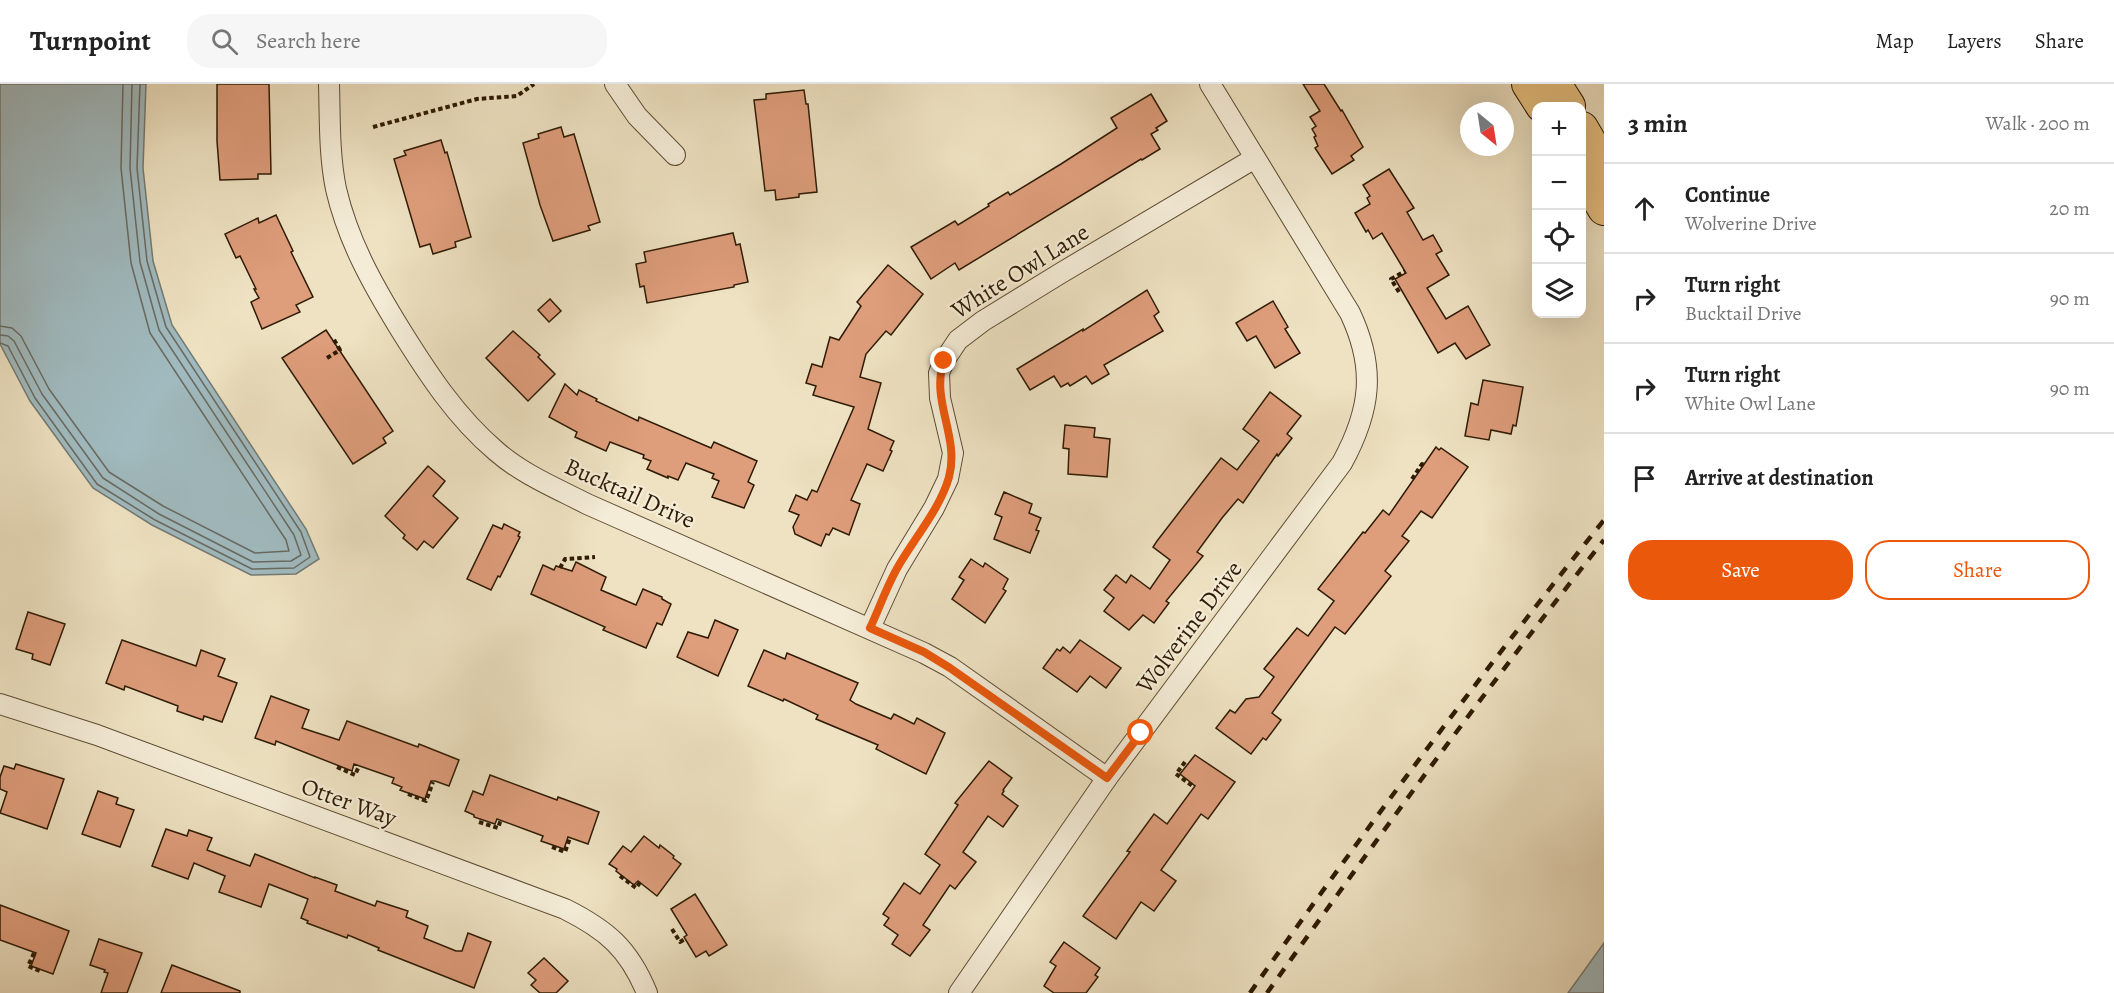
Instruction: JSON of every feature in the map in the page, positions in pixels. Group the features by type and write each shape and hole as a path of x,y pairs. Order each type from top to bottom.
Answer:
{"main road":[{"path":"1528,84 1539,102"},
{"path":"1555,84 1566,102"},
{"path":"1586,136 1604,166"},
{"path":"1586,180 1604,209"}],"street":[{"name":"Bucktail Drive","path":"329,84 332,155 336,187 346,225 362,263 380,297 427,373 459,415 497,452 539,480 587,504 924,652 1107,778"},
{"path":"615,84 637,116 675,155"},
{"name":"Wolverine Drive","path":"958,993 1107,778 1342,463 1374,404 1360,334 1350,312 1210,84"},
{"name":"White Owl Lane","path":"870,628 897,569 934,508 948,479 953,453 940,398 939,379 944,361 958,340 983,321 1060,273 1255,158"},
{"name":"Otter Way","path":"0,704 97,735 565,909 592,922 616,942 637,970 647,993"}],"path":[{"path":"373,127 477,99 517,96 534,84"},
{"path":"1399,292 1391,279 1405,271"},
{"path":"327,358 340,350 333,338"},
{"path":"1412,479 1422,464 1424,465"},
{"path":"560,568 565,559 595,557"},
{"path":"1185,762 1176,774 1194,787"},
{"path":"337,767 355,775 358,766"},
{"path":"408,794 426,801 433,782"},
{"path":"478,822 498,828 501,819"},
{"path":"552,847 565,852 570,838"},
{"path":"620,876 636,888 641,881"},
{"path":"672,929 680,942 685,939"},
{"path":"34,952 28,966 42,972"}],"water":[{"path":"0,84 146,84 143,168 153,261 172,325 306,529 319,559 296,574 251,575 152,525 93,488 30,401 0,344"},
{"path":"1604,943 1604,993 1568,993"}],"building":[{"path":"217,84 269,84 271,174 258,174 258,179 220,180"},
{"path":"1303,84 1324,84 1363,147 1351,156 1354,160 1332,174 1315,148 1318,146 1312,129 1316,126 1310,117 1320,111"},
{"path":"804,90 806,104 808,104 817,192 776,200 775,190 765,191 754,100 766,99 766,94"},
{"path":"1151,94 1167,121 1151,134 1160,149 959,270 955,263 931,279 911,247 955,221 958,225 1008,192 1010,195 1061,164 1117,128 1111,118"},
{"path":"561,127 564,137 574,134 600,222 588,226 590,230 553,241 540,205 523,143 539,138 538,134"},
{"path":"441,140 445,153 447,152 471,237 455,242 456,247 433,254 430,244 420,247 394,159 406,155 404,151"},
{"path":"1389,169 1414,208 1407,212 1423,240 1433,235 1442,251 1436,254 1449,275 1427,288 1446,319 1468,306 1490,345 1466,359 1455,343 1438,353 1395,279 1406,273 1382,233 1373,239 1355,213 1370,204 1367,198 1370,196 1363,185"},
{"path":"276,215 313,297 296,305 300,312 262,329 251,302 259,298 254,289 256,289 240,256 236,258 225,234 258,218 259,223"},
{"path":"733,233 736,245 740,244 748,282 734,285 734,287 647,303 644,286 640,287 636,264 646,262 644,252"},
{"path":"888,265 923,294 891,335 886,331 866,354 860,377 881,383 868,429 894,441 890,450 892,451 883,471 867,464 851,500 860,504 849,535 833,528 829,535 826,534 821,546 795,534 793,527 799,515 789,511 796,495 807,500 812,490 817,492 854,407 813,395 816,386 806,383 812,364 822,367 830,337 839,340 861,306 857,302"},
{"path":"1147,290 1159,312 1154,316 1163,331 1104,365 1109,374 1092,384 1086,376 1070,386 1068,383 1061,387 1054,376 1030,390 1017,369 1083,329 1083,331"},
{"path":"550,299 561,311 549,322 538,310"},
{"path":"1273,301 1288,327 1285,329 1300,353 1275,368 1256,336 1247,341 1236,323"},
{"path":"326,330 393,431 383,438 386,443 353,464 282,358"},
{"path":"513,331 540,355 538,357 555,374 528,401 486,358"},
{"path":"1483,380 1523,387 1516,426 1513,425 1511,434 1491,430 1489,440 1465,436 1471,403 1478,405"},
{"path":"565,384 577,395 579,390 597,399 596,401 638,421 639,417 711,448 714,442 757,461 748,482 754,485 744,508 712,497 719,481 712,478 714,474 686,463 678,480 668,476 668,478 647,469 651,461 643,458 644,455 610,442 606,451 575,437 577,432 549,417"},
{"path":"1270,392 1301,416 1287,434 1292,438 1278,456 1277,454 1243,503 1238,499 1222,518 1197,552 1203,556 1166,601 1169,603 1154,623 1143,615 1129,630 1104,611 1114,598 1104,590 1116,575 1126,583 1131,575 1150,589 1170,560 1153,547 1221,458 1237,470 1259,441 1243,429"},
{"path":"1065,425 1095,428 1094,437 1110,439 1107,477 1068,474 1069,449 1063,448"},
{"path":"1436,447 1439,450 1441,448 1468,467 1432,518 1421,511 1402,536 1409,541 1385,571 1391,576 1345,634 1335,627 1272,713 1281,720 1266,740 1263,738 1251,754 1216,728 1230,710 1235,713 1246,699 1259,697 1274,677 1264,669 1297,628 1308,636 1334,601 1318,589 1383,510 1389,515"},
{"path":"428,466 445,481 433,496 458,518 433,548 424,541 417,550 403,538 405,535 385,516"},
{"path":"1004,492 1032,504 1029,513 1041,518 1036,530 1039,531 1030,553 994,539 1002,517 995,514"},
{"path":"504,524 520,532 518,536 520,537 491,590 467,579 493,525 502,529"},
{"path":"971,559 983,567 985,563 1008,579 1003,589 1006,591 985,623 952,599 964,580 959,577"},
{"path":"576,562 606,577 601,590 636,605 643,589 662,597 671,604 662,625 657,623 646,648 603,630 605,627 531,594 543,565 554,570 556,566 572,571"},
{"path":"28,612 65,624 50,665 32,659 33,654 16,649"},
{"path":"715,620 738,630 718,676 677,657 688,632 708,638"},
{"path":"122,640 196,666 201,650 225,659 218,676 237,683 222,722 204,716 203,720 177,711 178,706 125,686 124,690 106,683"},
{"path":"1080,640 1121,668 1106,688 1090,676 1077,692 1043,668 1057,649 1060,651 1063,647 1070,653"},
{"path":"764,650 785,659 787,653 858,683 850,700 856,704 891,719 894,714 914,724 917,718 945,733 926,774 876,749 878,745 816,719 818,715 748,686"},
{"path":"271,696 309,710 302,728 339,740 347,721 418,747 419,744 459,760 449,786 431,781 425,799 400,790 402,787 392,783 394,778 354,764 352,771 276,741 275,745 255,738"},
{"path":"1195,755 1235,782 1208,819 1201,814 1161,870 1176,881 1154,911 1141,902 1116,939 1083,916 1130,852 1127,851 1154,814 1167,824 1195,786 1180,774"},
{"path":"989,761 1012,778 1002,794 1018,806 1003,827 988,816 963,852 976,862 955,889 950,885 923,925 930,930 910,956 892,944 898,935 884,925 889,918 883,914 904,883 920,894 940,865 925,854 958,805 955,803"},
{"path":"16,764 64,779 47,829 0,813 7,792 0,789 0,777 4,766 14,769"},
{"path":"490,775 557,800 558,797 599,812 588,844 568,837 564,849 541,841 543,836 497,819 495,824 474,817 465,811 473,791 483,795"},
{"path":"98,791 118,798 116,804 134,810 120,847 82,834"},
{"path":"166,829 187,836 189,830 212,838 207,850 250,866 255,854 337,885 335,891 375,906 377,901 408,911 406,917 428,926 424,938 456,951 462,951 468,933 491,942 474,988 378,950 379,948 348,935 347,938 307,923 308,921 301,918 308,899 269,884 261,907 219,892 225,876 194,863 188,879 152,866"},
{"path":"644,836 659,848 660,845 681,864 657,896 638,881 634,885 609,864 623,846 631,852"},
{"path":"695,894 727,945 709,956 706,951 696,957 684,937 687,935 671,909"},
{"path":"0,905 69,931 53,974 31,966 36,953 0,940"},
{"path":"99,939 142,953 127,993 101,993 108,973 90,965"},
{"path":"1064,942 1100,968 1095,975 1098,977 1086,993 1054,993 1044,986 1056,966 1050,962"},
{"path":"544,958 568,981 556,993 540,993 531,985 536,980 528,973"},
{"path":"172,965 240,991 240,993 161,993"}],"railway":[{"path":"1250,993 1423,754 1604,520"},
{"path":"1267,993 1432,764 1604,540"}],"route":[{"path":"944,361 939,373 940,398 953,453 948,479 934,508 897,569 870,628 924,652 950,668 1107,778 1141,733"}]}
